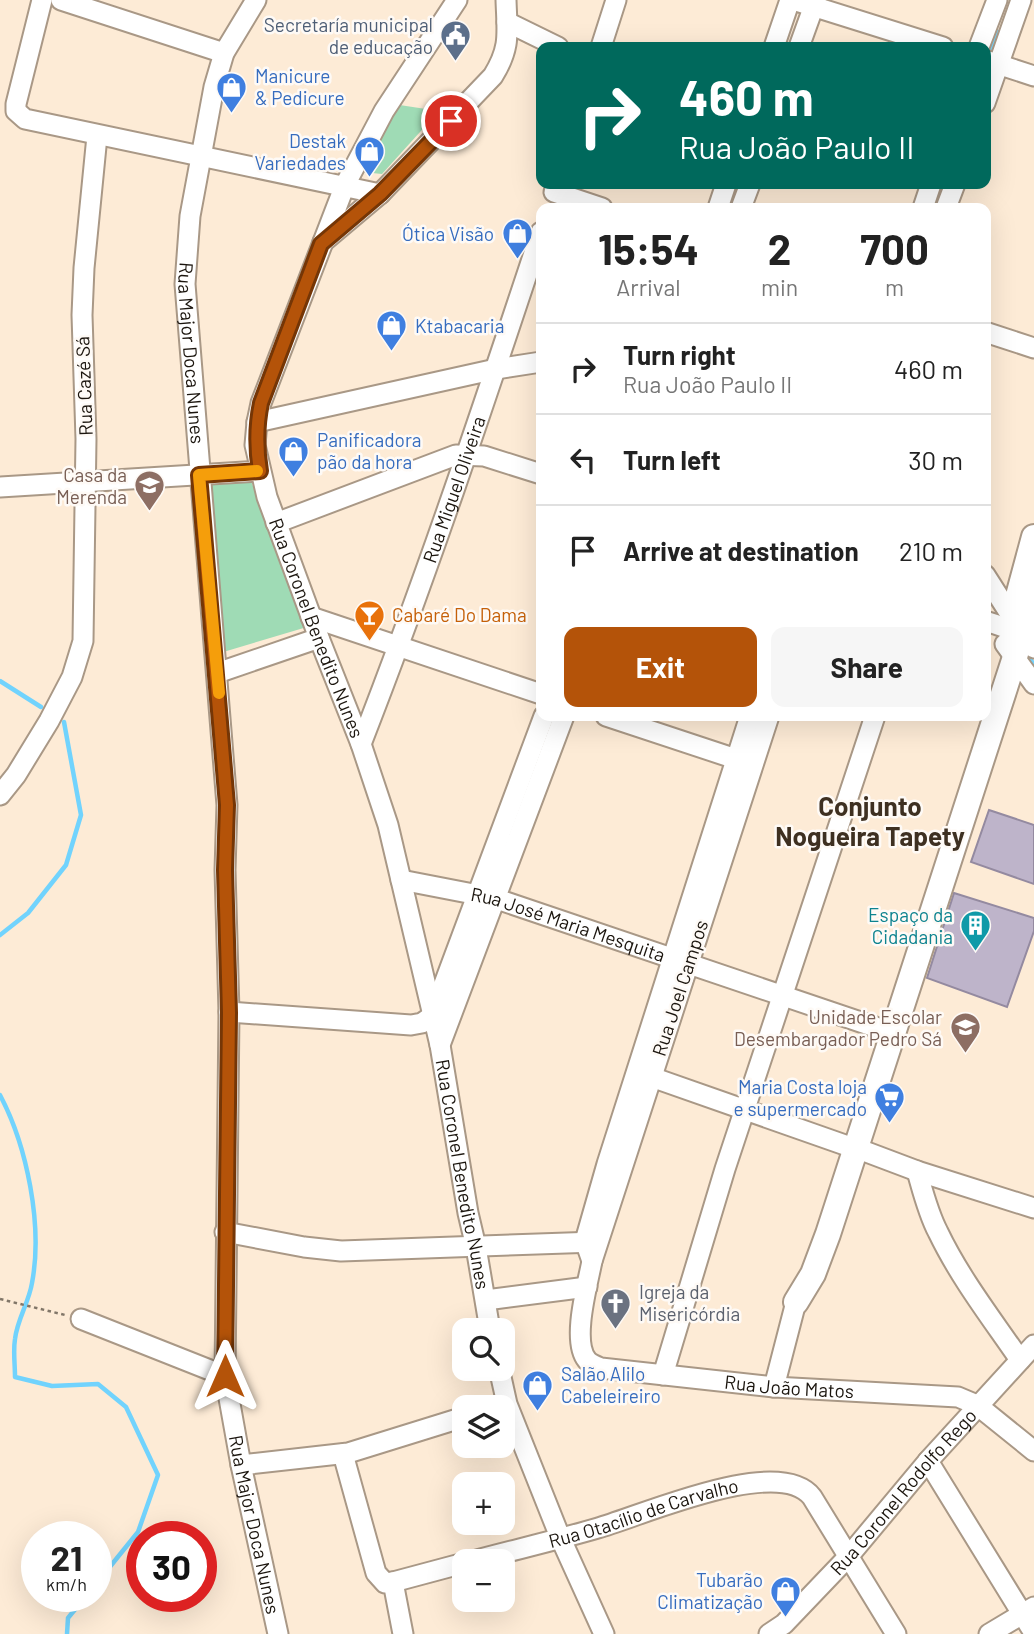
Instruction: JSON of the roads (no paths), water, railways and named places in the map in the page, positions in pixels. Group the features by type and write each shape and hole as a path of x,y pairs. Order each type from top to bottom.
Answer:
{"main road":[{"path":"991,695 1020,635 1034,537"},
{"path":"796,1302 803,1268 851,1147 1034,592"},
{"path":"888,1032 981,721"}],"street":[{"path":"42,0 18,94 16,111 20,116 33,122 97,136 201,154 380,194"},
{"path":"61,0 225,53"},
{"name":"Rua Major Doca Nunes","path":"256,0 225,53 212,95 187,243 186,284 227,805 225,870 229,1013 225,1376 278,1634"},
{"path":"321,244 345,185 384,110 457,0"},
{"name":"Rua Coronel Benedito Nunes","path":"488,1318 440,1045 388,825 361,744 276,523 255,445 261,403 321,244 380,194 493,76 503,60 508,44 506,0"},
{"path":"603,42 616,0"},
{"path":"776,42 792,0 815,4 928,42"},
{"path":"981,42 997,0"},
{"path":"1021,0 992,62 1034,76"},
{"path":"801,42 815,4"},
{"path":"507,22 548,42"},
{"name":"Rua Cazé Sá","path":"0,795 32,751 72,677 81,650 85,617 84,268 97,136"},
{"path":"553,195 583,203"},
{"name":"Rua Miguel Oliveira","path":"361,744 399,647 536,247"},
{"path":"991,334 1034,348"},
{"path":"257,422 496,369 536,363"},
{"path":"276,523 446,458 466,455 501,461 536,472"},
{"path":"0,488 260,471"},
{"path":"991,585 1020,635 1034,684"},
{"path":"311,617 536,692"},
{"path":"991,623 1020,635"},
{"path":"217,673 318,638"},
{"path":"440,1045 542,721"},
{"path":"229,1013 411,1025 422,1023 432,1016 562,721"},
{"path":"621,721 736,759"},
{"name":"Rua Joel Campos","path":"680,961 748,721"},
{"name":"Rua Joel Campos","path":"601,1368 587,1361 581,1348 581,1325 592,1248 643,1074 680,961 767,721"},
{"path":"663,1375 725,1169 873,721"},
{"name":"Rua José Maria Mesquita","path":"401,880 486,896 888,1032"},
{"path":"643,1074 917,1171 1034,1208"},
{"path":"917,1171 937,1232 1020,1360"},
{"path":"225,1232 341,1251 476,1247 592,1248"},
{"path":"486,1300 587,1287"},
{"path":"774,1387 796,1302"},
{"path":"81,1319 225,1376"},
{"name":"Rua Coronel Rodolfo Rego","path":"769,1634 784,1624 848,1557 977,1405 1034,1345"},
{"name":"Rua João Matos","path":"601,1368 774,1387 958,1397 977,1405"},
{"path":"977,1405 1034,1451"},
{"path":"242,1465 343,1454 452,1422"},
{"path":"515,1436 604,1634"},
{"path":"343,1454 376,1573 385,1583 452,1566"},
{"path":"928,1461 1028,1610 1034,1633"},
{"name":"Rua Otacílio de Carvalho","path":"515,1549 632,1518 693,1495 723,1487 791,1483 807,1491 812,1497 848,1557"},
{"path":"848,1557 896,1634"},
{"path":"393,1582 403,1634"},
{"path":"989,1634 1028,1610"}],"waterway":[{"path":"991,53 998,32"},
{"path":"1027,654 1034,665"},
{"path":"0,681 41,707"},
{"path":"0,935 28,913 66,865 81,815 64,722"},
{"path":"0,1095 18,1138 34,1211 35,1260 32,1283 15,1339 15,1377 52,1386 98,1384 126,1407 158,1475 138,1532 112,1564"},
{"path":"67,1634 68,1618 73,1612"}],"place":[{"name":"Secretaría municipal de educação","path":"456,63"},
{"name":"Manicure & Pedicure","path":"232,114"},
{"name":"Destak Variedades","path":"369,179"},
{"name":"Ótica Visão","path":"517,261"},
{"name":"Ktabacaria","path":"392,353"},
{"name":"Panificadora pão da hora","path":"294,478"},
{"name":"Casa da Merenda","path":"150,513"},
{"name":"Cabaré Do Dama","path":"369,642"},
{"name":"Espaço da Cidadania","path":"976,953"},
{"name":"Unidade Escolar Desembargador Pedro Sá","path":"965,1055"},
{"name":"Maria Costa loja e supermercado","path":"890,1125"},
{"name":"Igreja da Misericórdia","path":"616,1330"},
{"name":"Salão Alilo Cabeleireiro","path":"538,1412"},
{"name":"Tubarão Climatização","path":"786,1618"}],"district":[{"name":"Conjunto Nogueira Tapety","path":"870,822"}]}
